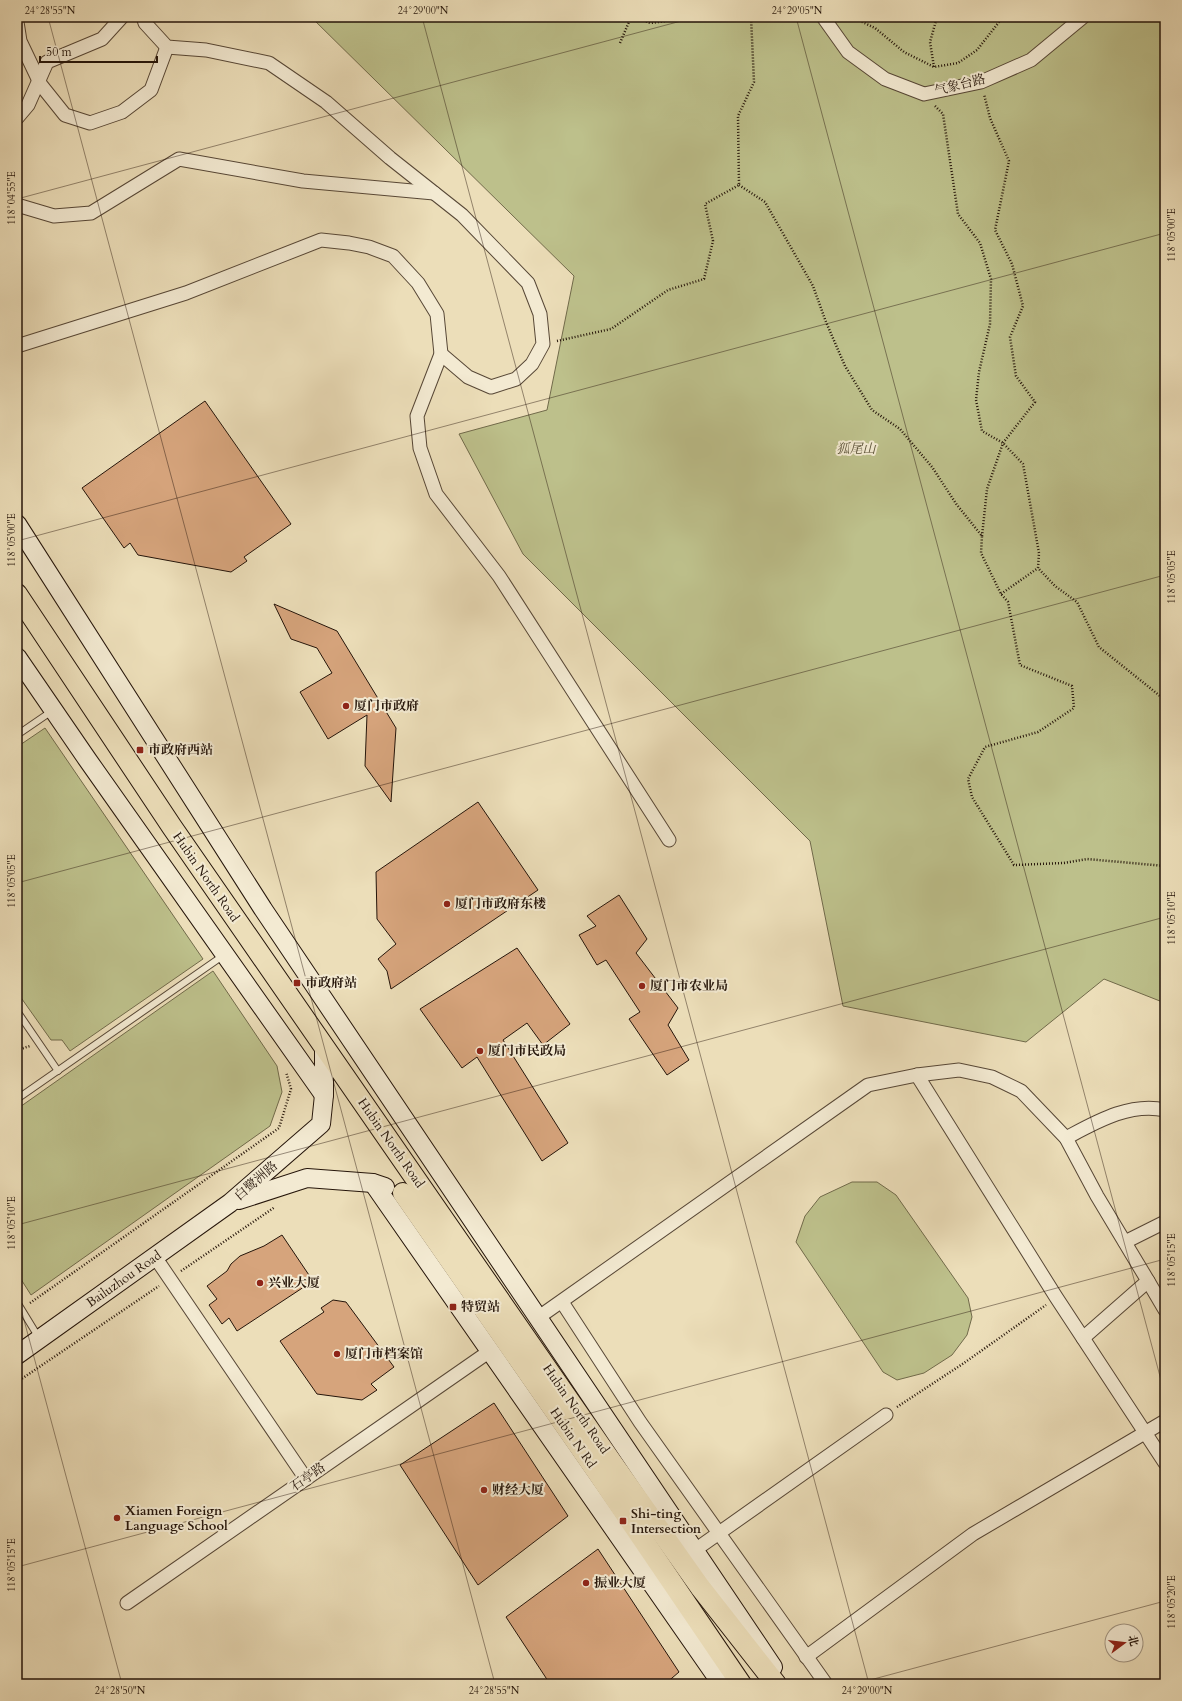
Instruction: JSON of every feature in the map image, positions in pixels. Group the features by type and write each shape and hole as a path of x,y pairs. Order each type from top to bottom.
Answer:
{"main road":[{"name":"Hubin North Road","path":"17,594 176,834 700,1587 776,1684"},
{"name":"Hubin N Rd","path":"403,1193 598,1472 740,1684"}],"street":[{"path":"17,118 28,105 47,62 102,39 122,17"},
{"path":"143,17 145,23 167,47 206,50 269,63 326,102 390,158 462,215 528,283 540,314 543,344 532,364 516,379 491,387 468,377 441,354"},
{"name":"气象台路","path":"823,17 848,52 885,79 924,94 981,82 1031,60 1083,17"},
{"path":"17,22 20,41 41,85 65,115 90,123 122,112 151,90 167,47"},
{"path":"17,206 54,216 91,213 179,159 303,181 434,193"},
{"path":"17,346 186,293 321,240 369,247 393,256 418,283 437,314 441,354 417,416 420,448 436,494 499,576 669,840"},
{"path":"17,524 263,909 539,1317 784,1684"},
{"path":"17,657 324,1094"},
{"name":"白鹭洲路","path":"230,1203 321,1124 324,1094 324,1046"},
{"path":"539,1317 868,1085 917,1075 959,1070 992,1077 1021,1091 1066,1138 1097,1196 1165,1310"},
{"path":"917,1075 1056,1297 1147,1433 1165,1463"},
{"path":"1066,1138 1100,1120 1125,1111 1153,1107 1165,1110"},
{"name":"白鹭洲路","path":"230,1203 307,1178 373,1183 403,1193"},
{"path":"373,1183 714,1673 740,1684"},
{"name":"Bailuzhou Road","path":"17,1355 230,1203"},
{"path":"1125,1242 1165,1222"},
{"path":"155,1257 306,1479"},
{"path":"1083,1338 1148,1281"},
{"path":"562,1302 640,1422 826,1684"},
{"name":"石亭路","path":"126,1603 490,1351"},
{"path":"695,1550 886,1415"},
{"path":"806,1657 973,1534 1147,1433 1165,1421"}],"lane":[{"path":"17,735 53,710"},
{"path":"17,1099 225,954"},
{"path":"17,1011 58,1071"},
{"path":"17,1302 40,1338"}],"path":[{"path":"620,43 631,17"},
{"path":"635,17 650,23 666,21 669,17"},
{"path":"739,185 738,116 754,82 751,17"},
{"path":"818,17 826,19 854,18 875,28 904,52 934,67 958,63 977,50 1003,17"},
{"path":"934,67 930,42 937,17"},
{"path":"981,82 990,118 1009,162 995,230 1012,264 1023,306 1010,337 1016,376 1035,402 1004,443 987,489 981,553 1001,594 1008,602 1020,665 1072,686 1074,708 1038,732 985,748 968,779 972,797 1014,865 1064,863 1087,859 1165,866"},
{"path":"924,94 943,114 958,214 980,243 991,279 990,324 979,372 976,400 982,431 1004,443 1024,464 1039,553 1038,568 1055,586 1077,602 1099,648 1162,700 1165,700"},
{"path":"543,344 611,329 668,290 704,278 713,241 705,204 739,185"},
{"path":"739,185 764,202 813,286 826,322 845,366 872,410 900,430 932,467 957,504 982,536"},
{"path":"1001,594 1038,568"},
{"path":"22,1310 279,1128"},
{"path":"17,1382 278,1205"},
{"path":"886,1415 964,1363 1056,1297"}],"green space":[{"name":"狐尾山","path":"311,17 1165,17 1165,1003 1104,979 1026,1042 843,1006 810,841 523,554 459,434 547,410 574,276"},
{"path":"45,728 203,959 70,1051 62,1040 51,1040 17,992 17,747"},
{"path":"213,971 277,1066 282,1092 270,1126 31,1295 17,1273 17,1109"},
{"path":"852,1182 877,1182 896,1195 968,1298 972,1317 967,1335 952,1355 924,1373 897,1380 883,1372 796,1242 805,1216 820,1197"}],"building":[{"path":"205,401 291,524 244,557 247,561 231,572 138,555 130,543 124,548 82,488"},
{"name":"厦门市政府","path":"274,604 337,631 396,728 391,802 365,766 367,715 328,739 300,692 332,673 317,648 291,639"},
{"name":"厦门市政府东楼","path":"478,802 538,890 391,989 387,971 378,959 396,944 377,919 376,872"},
{"name":"厦门市农业局","path":"619,895 647,939 636,953 678,1008 668,1025 689,1060 667,1075 629,1019 640,1012 606,960 597,965 579,935 596,926 587,916"},
{"name":"厦门市民政局","path":"517,948 570,1024 543,1045 527,1023 503,1040 568,1143 542,1161 477,1057 462,1068 420,1009"},
{"name":"兴业大厦","path":"282,1235 313,1281 237,1331 229,1318 222,1324 209,1305 217,1299 207,1286 227,1271 231,1264 240,1256 264,1246"},
{"name":"厦门市档案馆","path":"333,1300 346,1302 394,1367 371,1384 377,1390 362,1400 317,1394 280,1341 324,1312 321,1308"},
{"name":"财经大厦","path":"494,1403 568,1516 478,1585 400,1465"},
{"name":"振业大厦","path":"598,1549 679,1672 665,1684 550,1684 506,1617"}],"place":[{"name":"厦门市政府","path":"346,706"},
{"name":"市政府西站","path":"140,750"},
{"name":"厦门市政府东楼","path":"447,904"},
{"name":"市政府站","path":"297,983"},
{"name":"厦门市农业局","path":"642,986"},
{"name":"厦门市民政局","path":"480,1051"},
{"name":"兴业大厦","path":"260,1283"},
{"name":"特贸站","path":"453,1307"},
{"name":"厦门市档案馆","path":"337,1354"},
{"name":"财经大厦","path":"484,1490"},
{"name":"Xiamen Foreign Language School","path":"117,1518"},
{"name":"Shi-ting Intersection","path":"623,1521"},
{"name":"振业大厦","path":"586,1583"}]}
